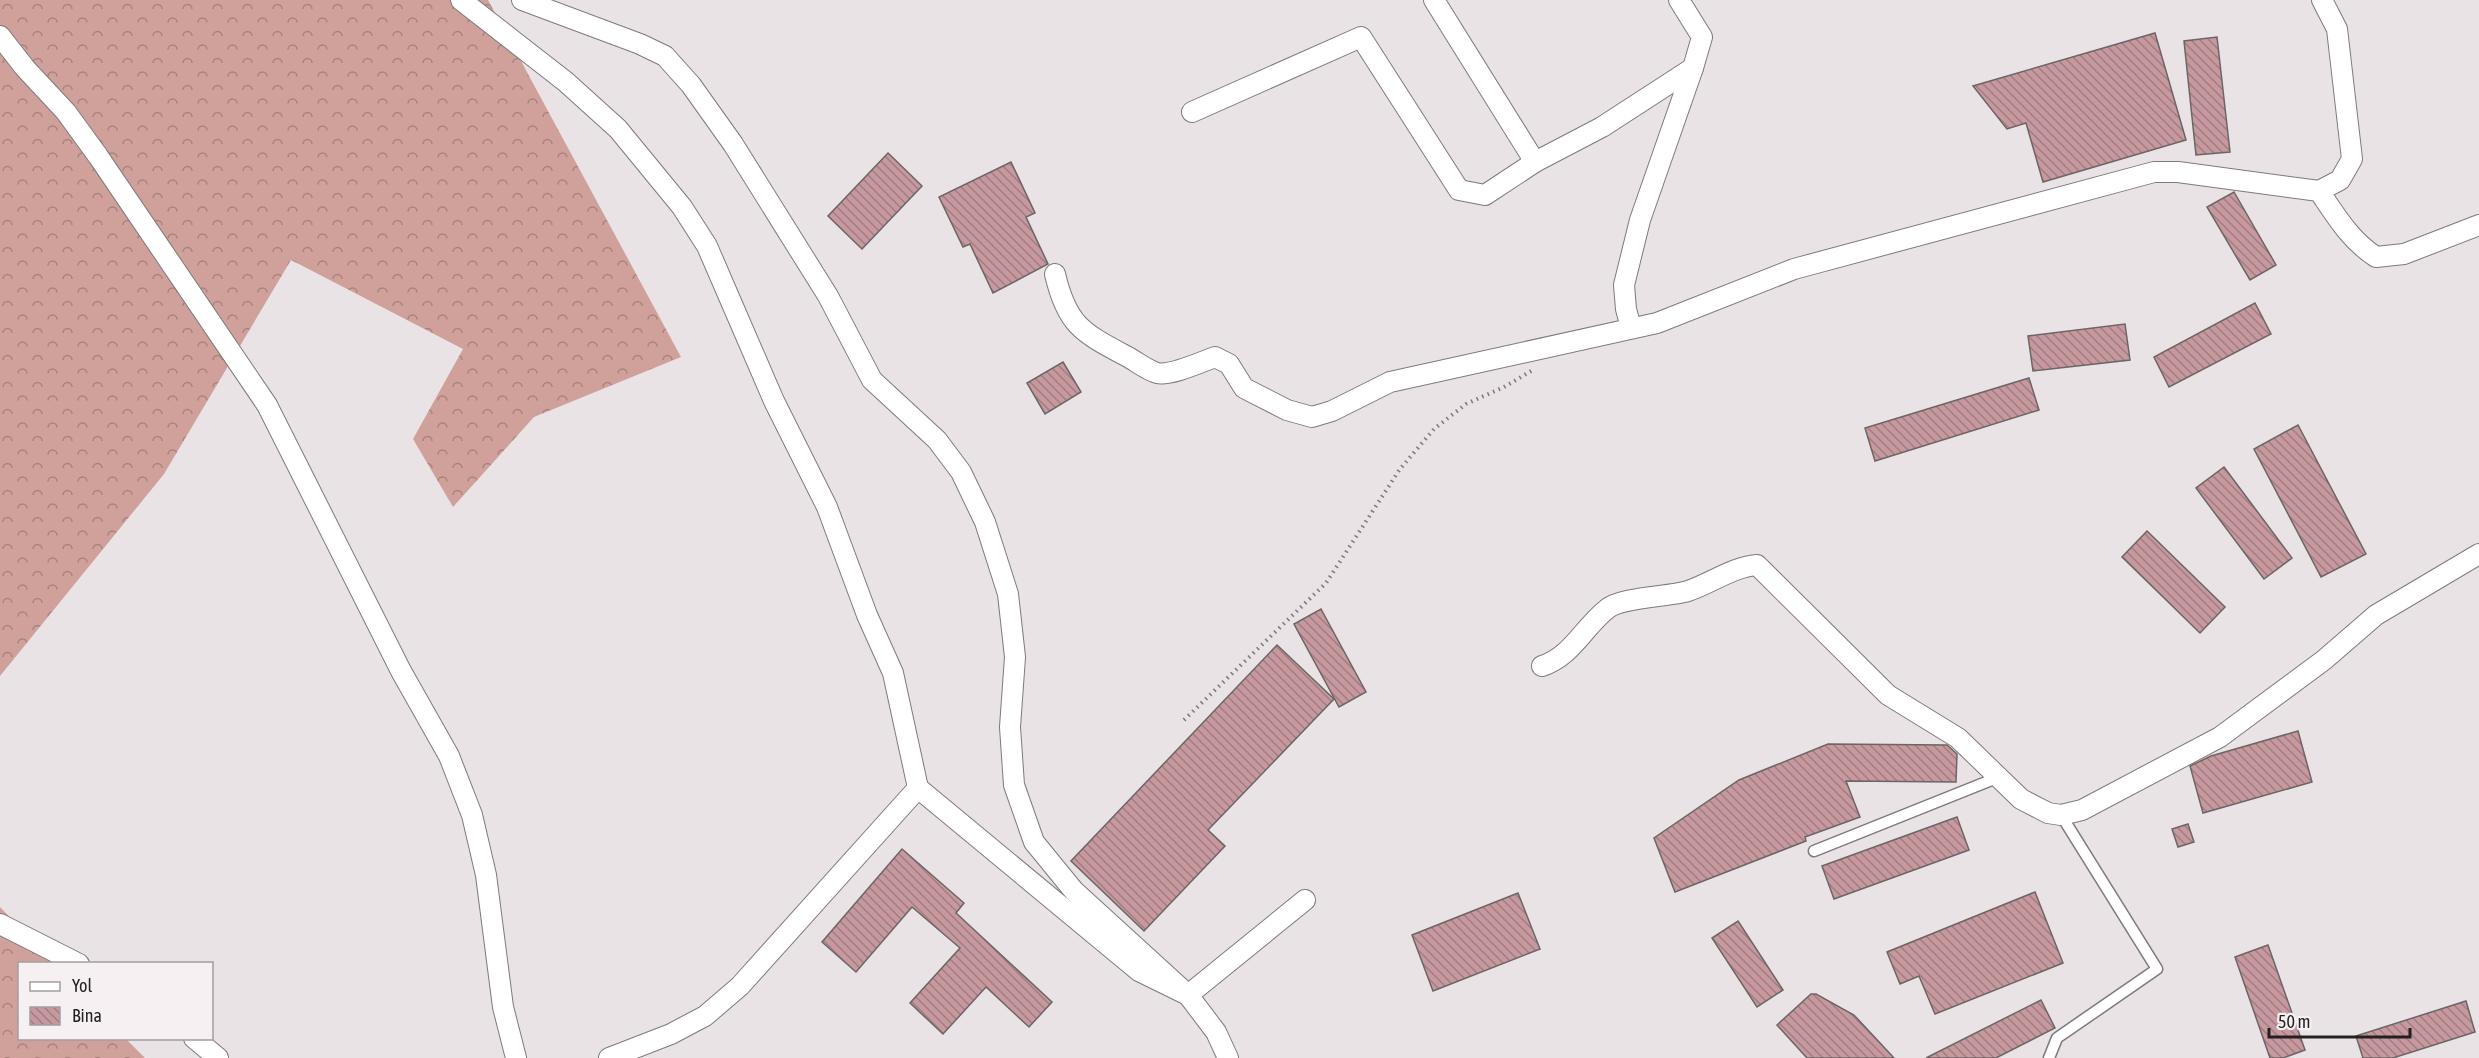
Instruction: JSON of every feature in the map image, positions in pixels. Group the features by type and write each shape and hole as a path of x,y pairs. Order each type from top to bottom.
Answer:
{"street":[{"path":"461,0 566,82 618,129 682,207 707,246 770,391 827,507 867,615 893,673 918,788 1139,971 1188,995"},
{"path":"522,0 640,44 665,56 692,85 733,144 828,296 872,380 937,441 962,472 985,522 1008,594 1016,657 1010,727 1014,785 1034,842 1074,891 1188,995 1216,1032 1228,1058"},
{"path":"1434,0 1535,162"},
{"path":"1631,328 1626,309 1624,285 1637,231 1702,37 1679,0"},
{"path":"1055,274 1071,320 1095,340 1158,373 1187,368 1215,357 1229,364 1244,388 1287,410 1312,417 1332,411 1390,382 1657,323 1794,269 2154,172 2178,172 2319,191 2340,180 2352,159 2337,29 2322,0"},
{"path":"0,36 25,68 66,112 98,156 267,405 401,670 449,756 472,815 486,875 502,1007 516,1058"},
{"path":"1192,112 1361,37 1459,190 1485,195 1535,162 1602,127 1693,68"},
{"path":"2319,191 2358,245 2376,257 2404,254 2479,225"},
{"path":"1542,666 1557,661 1608,607 1687,591 1724,574 1757,565 1888,695 1958,738 2021,799 2048,813 2061,815 2082,810 2220,737 2324,660 2376,615 2479,554"},
{"path":"609,1058 671,1034 705,1016 731,993 918,788"},
{"path":"1188,995 1305,900"},
{"path":"0,924 77,962"},
{"path":"197,1040 218,1058"}],"lane":[{"path":"1814,851 1999,777"},
{"path":"2049,1058 2057,1038 2157,969 2061,815"}],"path":[{"path":"1184,720 1326,583 1400,469 1434,429 1466,404 1504,387 1541,365"}],"green space":[{"path":"0,0 488,0 681,357 534,417 453,507 413,439 463,349 291,260 164,474 0,676"},
{"path":"0,907 53,962 18,962 18,1040 127,1040 145,1058 0,1058"}],"building":[{"path":"2155,33 2186,140 2043,182 2026,123 2007,129 1973,86"},
{"path":"2217,37 2230,152 2196,155 2184,41"},
{"path":"888,153 922,186 862,249 828,216"},
{"path":"1011,162 1035,213 1026,217 1048,264 993,293 970,244 963,247 939,197"},
{"path":"2234,192 2276,265 2250,280 2207,207"},
{"path":"2255,303 2271,334 2169,387 2154,357"},
{"path":"2125,324 2130,360 2033,371 2028,336"},
{"path":"1063,362 1081,392 1045,414 1027,383"},
{"path":"2029,378 2039,410 1875,461 1865,428"},
{"path":"2298,425 2366,554 2321,577 2254,449"},
{"path":"2224,467 2292,558 2264,579 2196,488"},
{"path":"2147,531 2225,607 2200,633 2122,557"},
{"path":"1321,609 1366,692 1339,707 1294,624"},
{"path":"1277,645 1334,699 1208,830 1225,846 1144,931 1071,861"},
{"path":"2298,731 2312,782 2203,813 2190,766 2211,756"},
{"path":"1828,744 1947,745 1957,754 1956,782 1846,781 1860,817 1805,837 1806,841 1675,892 1654,838 1739,780"},
{"path":"1957,817 1969,850 1834,899 1822,866"},
{"path":"2188,824 2194,842 2178,847 2172,829"},
{"path":"902,849 964,903 956,913 1052,1002 1029,1027 986,987 943,1034 910,1003 960,948 912,907 856,972 822,942"},
{"path":"2035,892 2063,963 1935,1014 1919,976 1900,984 1887,952"},
{"path":"1518,893 1540,949 1433,991 1412,935"},
{"path":"1738,921 1783,990 1757,1007 1712,938"},
{"path":"2268,945 2305,1050 2283,1058 2270,1058 2235,957"},
{"path":"1811,994 1816,994 1854,1015 1894,1058 1807,1058 1777,1025"},
{"path":"2041,1000 2055,1028 1996,1058 1926,1058"},
{"path":"2466,1001 2475,1032 2393,1058 2363,1058 2356,1036"}]}
